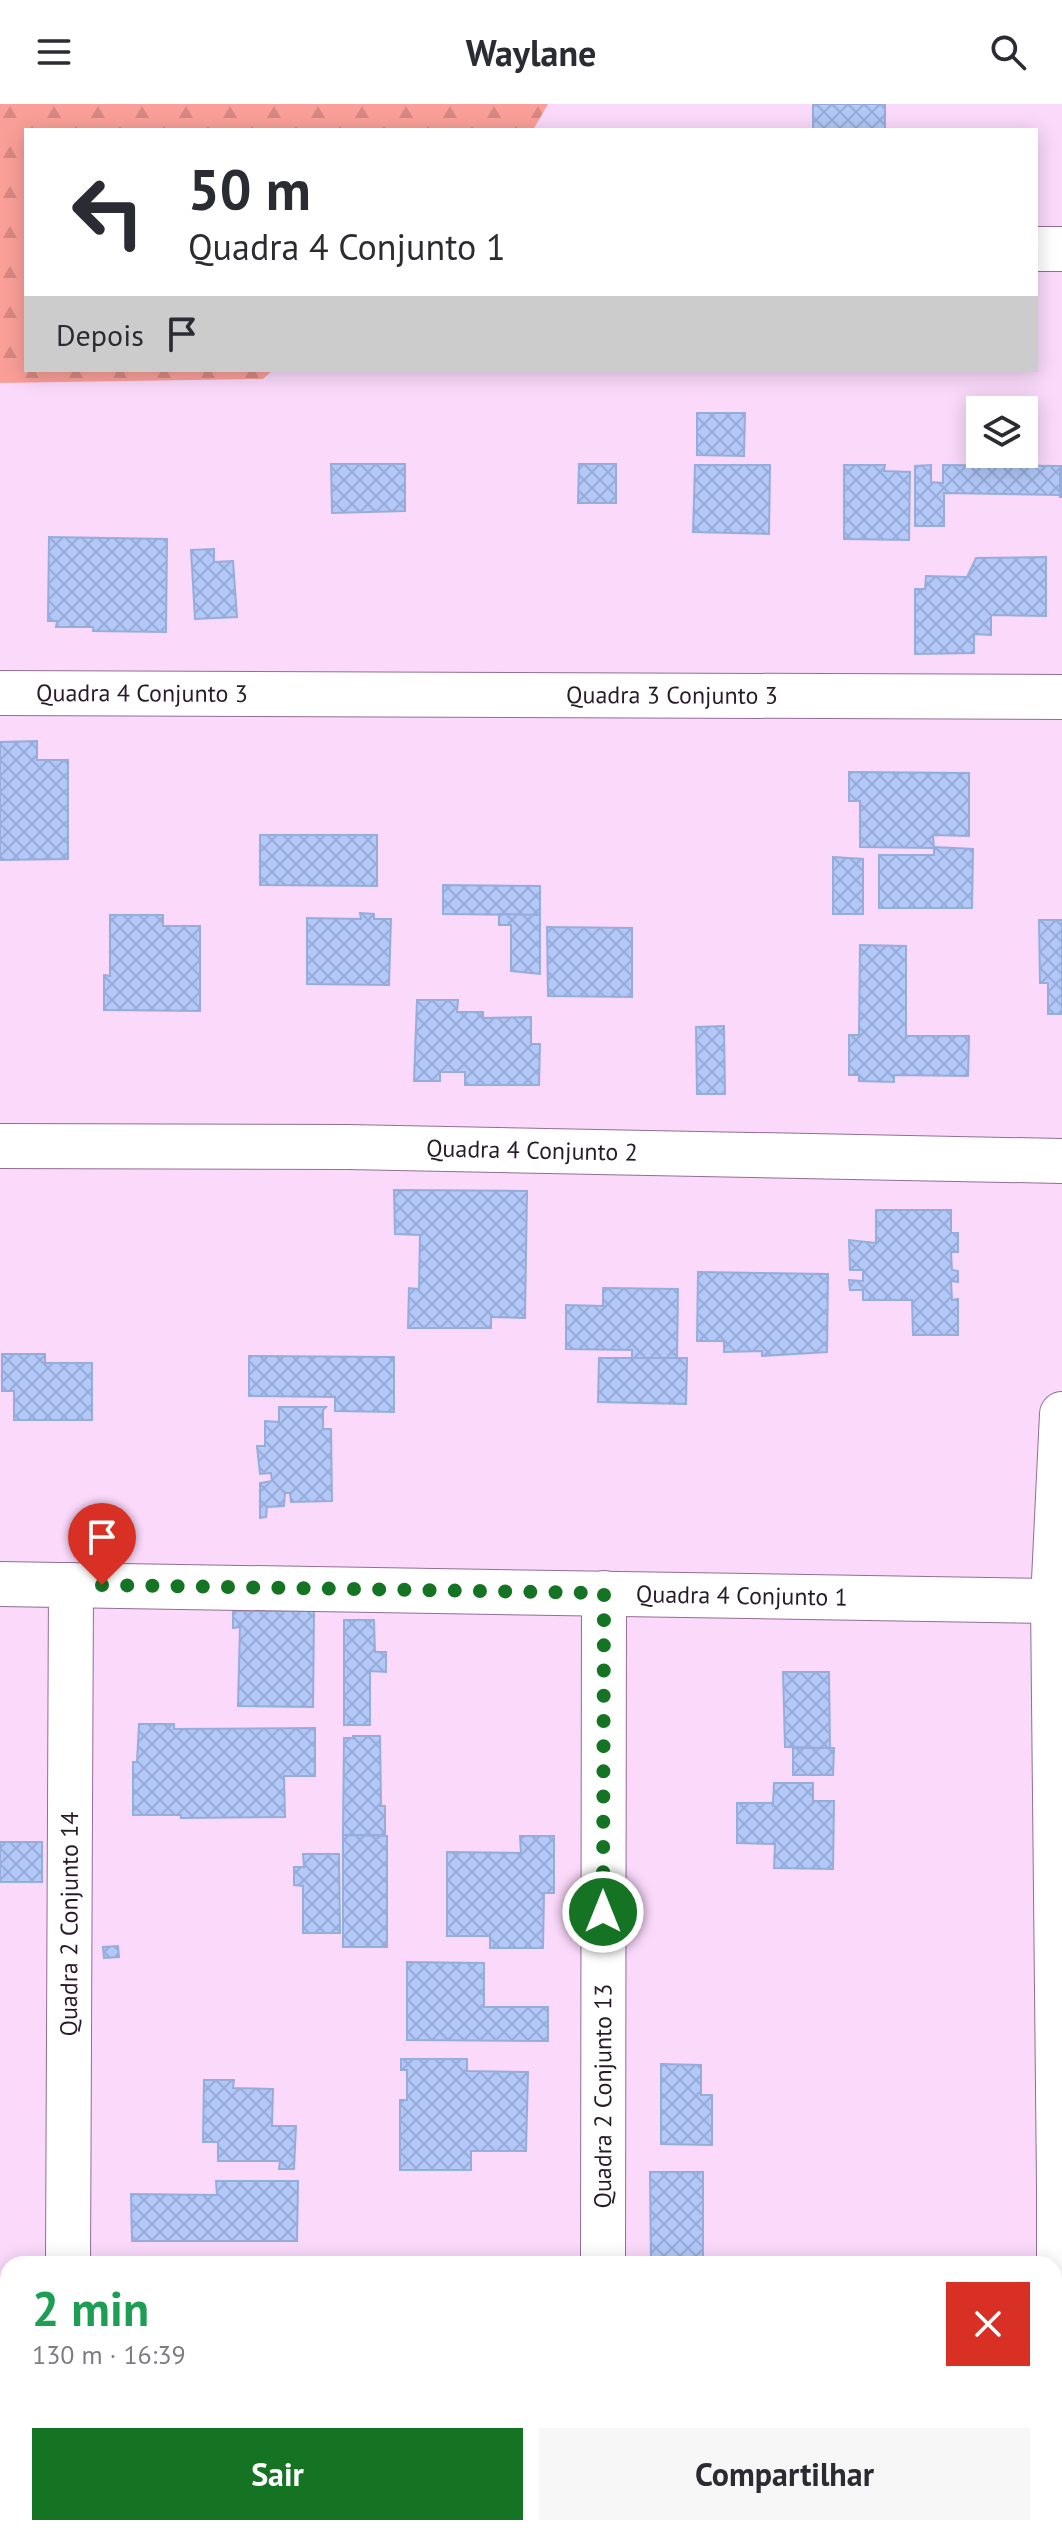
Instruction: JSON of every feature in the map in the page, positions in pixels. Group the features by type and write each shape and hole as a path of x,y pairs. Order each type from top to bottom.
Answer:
{"street":[{"path":"1038,249 1062,249"},
{"name":"Quadra 4 Conjunto 3","path":"0,693 283,695"},
{"name":"Quadra 3 Conjunto 3","path":"283,695 1062,697"},
{"name":"Quadra 4 Conjunto 2","path":"0,1146 347,1147 1062,1161"},
{"path":"1059,2256 1058,1662 1053,1601 1058,1552 1062,1414"},
{"name":"Quadra 4 Conjunto 1","path":"0,1584 1053,1601"},
{"name":"Quadra 2 Conjunto 14","path":"68,2256 71,1585"},
{"name":"Quadra 2 Conjunto 13","path":"603,2256 604,1593"}],"green space":[{"path":"0,104 548,104 534,128 24,128 24,372 271,372 263,379 0,383"}],"building":[{"path":"813,104 885,104 885,128 813,128"},
{"path":"697,413 745,413 744,456 697,455"},
{"path":"331,464 405,464 405,511 332,513"},
{"path":"579,464 616,464 616,503 578,503"},
{"path":"695,465 770,465 769,534 693,532"},
{"path":"844,465 885,465 884,471 910,472 909,540 844,539"},
{"path":"931,465 931,482 943,483 943,465 966,465 966,468 1060,466 1060,495 944,493 944,526 915,526 915,466"},
{"path":"1062,466 1062,497 1060,497"},
{"path":"49,537 167,539 166,632 93,631 93,627 56,627 57,621 48,621"},
{"path":"214,549 214,562 233,561 237,617 195,619 191,550"},
{"path":"1046,557 1046,616 991,615 991,635 974,634 974,653 915,654 915,589 925,589 926,576 967,577 976,558"},
{"path":"37,741 37,760 68,760 68,859 0,860 0,742"},
{"path":"849,772 969,773 969,836 933,835 934,848 860,847 860,801 849,801"},
{"path":"260,835 377,835 377,886 260,885"},
{"path":"934,847 973,849 972,908 879,908 879,855 934,855"},
{"path":"833,857 863,859 863,914 833,914"},
{"path":"443,885 540,886 540,915 443,914"},
{"path":"360,913 374,914 374,919 391,919 389,985 307,984 307,918 361,919"},
{"path":"499,914 540,915 540,974 511,971 511,925 499,925"},
{"path":"110,915 163,915 163,926 200,926 200,1011 104,1010 104,975 110,976"},
{"path":"1039,920 1062,920 1062,1014 1048,1014 1048,983 1040,983"},
{"path":"547,927 632,928 632,997 548,996"},
{"path":"860,945 906,946 906,1036 969,1036 968,1076 894,1075 894,1082 859,1081 859,1075 849,1075 849,1035 859,1035"},
{"path":"417,1000 458,1000 457,1012 483,1012 483,1018 531,1017 531,1044 540,1044 539,1085 465,1085 465,1072 440,1072 440,1081 414,1081"},
{"path":"724,1026 725,1094 697,1094 696,1027"},
{"path":"394,1190 527,1191 525,1318 491,1317 491,1328 408,1328 409,1288 419,1289 420,1235 395,1234"},
{"path":"876,1210 951,1210 951,1233 958,1233 958,1252 951,1252 952,1270 958,1271 958,1282 951,1281 952,1300 958,1299 958,1335 913,1335 912,1300 863,1300 863,1290 850,1290 849,1280 863,1281 863,1270 850,1270 849,1240 876,1243"},
{"path":"698,1272 828,1274 827,1352 762,1356 762,1351 724,1352 724,1341 697,1341"},
{"path":"603,1288 678,1289 677,1358 632,1358 632,1350 566,1349 566,1305 603,1306"},
{"path":"2,1354 45,1354 45,1363 92,1363 92,1420 14,1420 14,1391 2,1391"},
{"path":"249,1356 394,1357 394,1412 335,1411 335,1397 249,1396"},
{"path":"599,1358 687,1358 686,1404 598,1402"},
{"path":"279,1407 326,1407 323,1410 323,1429 331,1429 332,1501 291,1502 290,1493 285,1493 284,1506 267,1507 266,1517 260,1518 260,1483 272,1481 271,1473 260,1474 257,1446 265,1446 265,1421 279,1422"},
{"path":"233,1611 314,1611 313,1707 238,1706 240,1627 233,1628"},
{"path":"344,1620 374,1620 375,1652 386,1652 386,1672 370,1671 370,1725 344,1725"},
{"path":"783,1672 829,1672 830,1748 785,1747"},
{"path":"139,1724 174,1724 174,1729 315,1728 315,1776 284,1776 285,1817 133,1815 133,1762 137,1762"},
{"path":"380,1736 381,1806 385,1806 385,1835 343,1835 344,1738"},
{"path":"793,1748 834,1748 833,1775 793,1775"},
{"path":"774,1783 813,1783 813,1801 834,1801 833,1869 774,1868 775,1844 737,1843 737,1803 773,1803"},
{"path":"343,1835 387,1836 387,1947 343,1947"},
{"path":"520,1836 554,1836 554,1893 544,1893 543,1948 490,1948 490,1936 447,1936 447,1852 521,1853"},
{"path":"0,1842 42,1842 42,1882 0,1882"},
{"path":"303,1854 339,1854 340,1933 303,1933 303,1886 294,1885 294,1867 304,1867"},
{"path":"118,1946 119,1957 104,1958 103,1947"},
{"path":"407,1962 484,1963 484,2007 548,2007 548,2041 407,2040"},
{"path":"401,2059 467,2059 467,2071 528,2072 526,2151 471,2151 471,2170 400,2170 400,2100 407,2100 407,2070 401,2070"},
{"path":"661,2064 701,2065 701,2095 712,2095 712,2145 661,2144"},
{"path":"204,2080 234,2080 233,2088 273,2089 272,2126 296,2126 294,2169 279,2169 280,2161 218,2161 218,2142 203,2142"},
{"path":"650,2172 703,2172 703,2256 651,2256"},
{"path":"216,2181 298,2181 297,2241 132,2241 131,2194 217,2195"}],"route":[{"path":"102,1585 604,1593 603,1912"}]}
